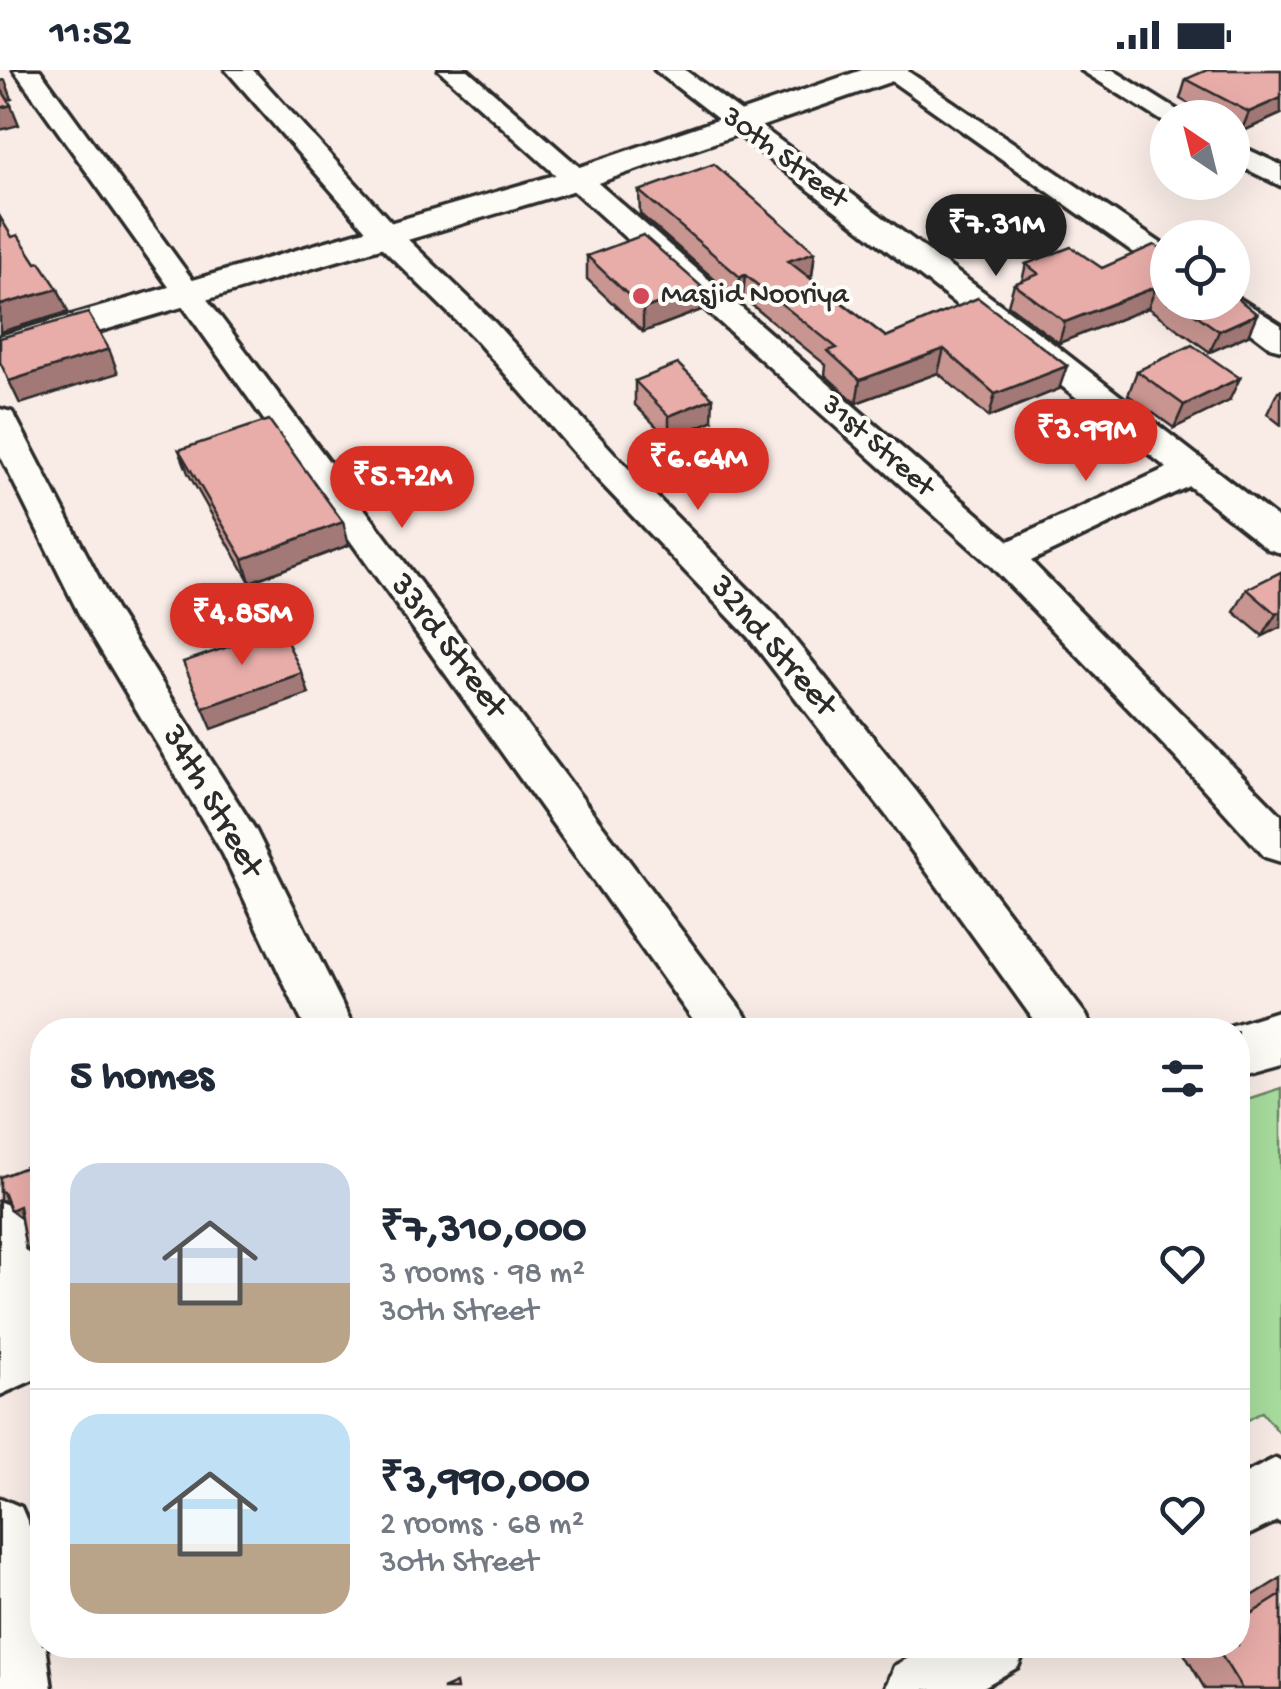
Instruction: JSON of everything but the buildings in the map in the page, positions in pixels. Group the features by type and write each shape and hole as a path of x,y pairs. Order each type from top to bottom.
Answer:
{"street":[{"name":"33rd Street","path":"27,70 186,294 719,1018"},
{"name":"32nd Street","path":"238,70 388,237 484,330 612,473 762,628 901,804 1061,1018"},
{"name":"31st Street","path":"452,70 1005,558 1191,746 1281,844"},
{"name":"30th Street","path":"668,70 1195,469 1281,540"},
{"path":"0,349 577,179 891,70 1150,250"},
{"path":"1094,70 1150,103"},
{"path":"1250,160 1281,177"},
{"path":"1250,319 1281,340"},
{"name":"34th Street","path":"0,420 98,614 240,844 324,1018"},
{"path":"1005,558 1195,469"},
{"path":"1250,1046 1281,1037"},
{"path":"0,1228 25,1348"},
{"path":"1250,1503 1276,1488 1281,1493"},
{"path":"0,1528 20,1689"},
{"path":"917,1689 973,1658"}],"green space":[{"path":"1281,1088 1281,1435 1262,1412 1250,1419 1250,1098"}],"place":[{"name":"Masjid Nooriya","path":"641,296"}]}
